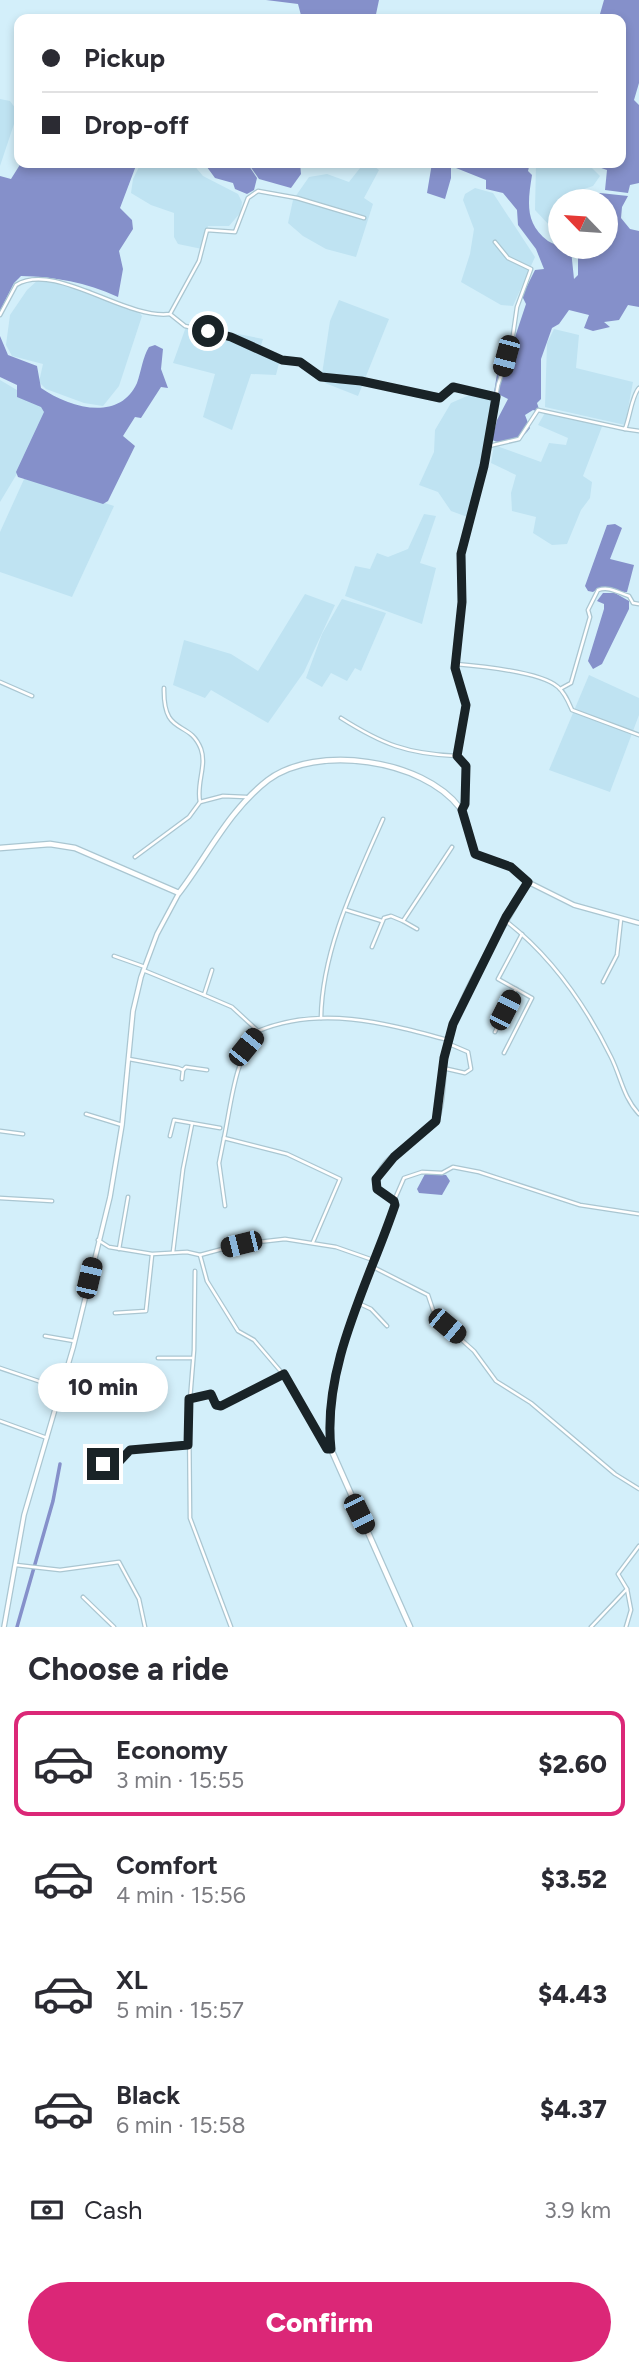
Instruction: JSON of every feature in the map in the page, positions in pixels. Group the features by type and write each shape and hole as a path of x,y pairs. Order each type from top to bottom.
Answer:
{"main road":[{"path":"0,848 50,844 75,848 179,893 248,798 278,774 298,764 374,761 424,781 462,810 475,854 511,867 528,882 505,918 447,1042 436,1121 378,1174 377,1189 394,1201 358,1303 335,1386 328,1425 331,1449 410,1627"}],"street":[{"path":"170,314 199,261 207,230 235,232 248,198 253,193 264,191 365,218"},
{"path":"462,810 467,770 457,756 466,705 456,664 462,602 461,554 489,446 496,397 512,342 517,307 531,269 508,258 495,242"},
{"path":"0,315 16,285 31,280 45,280 87,290 97,297 152,314 170,314 185,326 231,337 282,360 300,362 321,377 361,381 440,398 453,387 496,397"},
{"path":"625,429 633,410 634,394 639,388"},
{"path":"489,446 519,439 538,410 639,431"},
{"path":"560,689 571,683 590,617 588,610 598,590 605,587 614,590 639,604"},
{"path":"456,664 499,668 543,679 560,689 572,710 639,735"},
{"path":"0,682 32,696"},
{"path":"164,688 166,717 200,746 203,760 197,791 200,802"},
{"path":"341,718 372,738 402,750 457,756"},
{"path":"135,857 189,817 200,802 223,796 248,798"},
{"path":"321,1018 321,992 346,910 383,819"},
{"path":"403,921 452,847"},
{"path":"528,882 574,905 639,923"},
{"path":"4,1627 24,1515 74,1341 110,1197 122,1125 133,1011 144,969 179,893"},
{"path":"346,910 382,921"},
{"path":"372,947 386,916 417,929"},
{"path":"505,918 556,969 576,998 612,1059 626,1098 639,1114"},
{"path":"603,982 617,955 621,919"},
{"path":"504,1054 532,998 498,979 522,934"},
{"path":"114,956 232,1007 258,1031"},
{"path":"204,995 212,970"},
{"path":"495,1031 516,989"},
{"path":"225,1206 219,1163 239,1062 258,1031 280,1021 343,1017 379,1022 447,1042 468,1052 471,1069 465,1073 443,1068"},
{"path":"129,1059 183,1070 186,1067 206,1070"},
{"path":"182,1079 183,1070"},
{"path":"86,1114 122,1125"},
{"path":"170,1136 174,1120 220,1128"},
{"path":"173,1253 183,1169 192,1124"},
{"path":"0,1131 23,1134"},
{"path":"225,1138 286,1154 340,1178 313,1242"},
{"path":"394,1201 404,1178 422,1171 442,1173 453,1167 479,1172 580,1205 639,1213"},
{"path":"120,1249 128,1197"},
{"path":"0,1198 52,1200"},
{"path":"98,1240 120,1249 152,1254 187,1252 200,1255 241,1244 285,1239 313,1242 373,1264 428,1295 435,1316 474,1351 496,1381 531,1403 615,1474 639,1489"},
{"path":"115,1313 146,1311 152,1254"},
{"path":"200,1255 207,1281 238,1331 254,1340 284,1374 327,1449 331,1449"},
{"path":"195,1271 188,1445 191,1529 231,1627"},
{"path":"358,1303 371,1309 387,1326"},
{"path":"45,1336 74,1341"},
{"path":"158,1358 192,1358"},
{"path":"0,1368 60,1388"},
{"path":"189,1399 211,1394 216,1405 221,1406 284,1374"},
{"path":"0,1421 47,1438"},
{"path":"93,1464 116,1465 130,1450 188,1445"},
{"path":"626,1627 631,1610 627,1589 618,1574 639,1546"},
{"path":"16,1565 60,1570 118,1562 139,1599 145,1627"},
{"path":"591,1627 627,1589"},
{"path":"83,1597 114,1627"}],"shaded area":[{"path":"0,99 10,101 14,106 14,124 0,166"},
{"path":"138,168 196,168 203,176 238,194 242,202 241,212 229,226 208,226 202,249 178,244 174,237 174,213 151,205 131,193 133,179"},
{"path":"360,168 379,170 364,198 373,204 356,257 326,249 303,236 288,223 293,200 309,177 327,174 349,182"},
{"path":"536,168 592,168 600,176 593,186 584,189 548,189 548,224 535,210"},
{"path":"475,188 493,193 535,257 513,306 501,305 461,282 474,229 463,200 465,194"},
{"path":"38,280 90,289 100,298 137,310 142,316 119,386 103,406 84,403 46,389 39,382 43,364 12,356 6,345 10,315 27,290"},
{"path":"339,300 389,319 358,396 325,383 322,374 330,321"},
{"path":"187,324 263,339 260,349 281,355 276,375 251,374 232,430 203,417 215,374 173,363"},
{"path":"554,329 579,335 576,368 633,382 625,425 545,407 547,343"},
{"path":"0,380 54,412 0,502"},
{"path":"474,393 488,394 500,404 485,443 487,464 473,519 451,511 438,492 419,485 434,452 435,430 451,403"},
{"path":"546,411 603,424 583,476 592,482 590,498 581,510 567,544 552,545 533,533 536,517 512,511 511,493 516,475 491,463 494,445 541,462 549,443 566,445 568,438 538,425"},
{"path":"25,477 114,506 72,597 0,572 0,532"},
{"path":"424,514 436,516 420,563 436,568 422,624 345,596 355,566 370,569 377,553 388,557 408,549"},
{"path":"305,594 335,605 304,672 268,723 211,690 205,698 173,685 184,640 231,654 258,671"},
{"path":"342,599 386,613 361,671 355,668 347,681 331,673 322,687 306,678 322,634"},
{"path":"589,675 639,698 639,715 610,792 549,770"}],"water":[{"path":"266,0 379,0 376,14 301,14 298,4"},
{"path":"604,0 639,0 639,83 634,100 639,105 639,183 630,185 628,193 618,192 618,189 605,189 607,170 601,168 626,168 626,14 600,14"},
{"path":"18,168 135,168 120,208 132,220 133,229 119,251 123,269 118,297 70,281 21,276 14,283 0,311 0,176 11,179"},
{"path":"208,168 250,168 257,178 254,190 247,194 235,189 233,183 215,178"},
{"path":"251,168 300,168 301,174 291,188 259,179"},
{"path":"431,168 451,168 445,199 427,193"},
{"path":"456,168 529,168 532,175 529,203 531,219 548,241 548,259 572,259 574,279 578,275 578,259 618,259 618,195 628,196 622,207 621,218 630,229 639,231 639,307 628,305 619,320 604,322 610,327 593,331 584,328 589,315 569,310 559,324 552,328 541,359 541,399 537,403 540,412 533,410 525,415 530,428 522,437 509,443 492,440 497,420 508,399 494,392 501,350 513,343 526,304 522,296 535,270 544,269 536,249 518,225 517,210 503,193 486,189 486,180"},
{"path":"0,336 8,355 37,366 41,388 65,401 92,408 118,403 129,395 137,383 149,347 155,345 163,349 161,369 168,388 161,387 141,418 135,417 123,436 135,446 108,501 103,504 18,477 16,472 44,412 41,407 17,397 17,385 0,377"},
{"path":"615,524 622,528 610,559 634,565 627,592 606,587 588,591 585,586 607,525"},
{"path":"603,593 615,593 629,601 629,609 602,664 593,669 588,661 604,609 604,604 597,601"},
{"path":"425,1174 446,1175 450,1181 442,1195 419,1193 417,1189"}],"waterway":[{"path":"17,1627 53,1501 60,1464"}],"route":[{"path":"103,1464 116,1465 122,1455 130,1450 172,1449 188,1445 189,1399 211,1394 216,1405 221,1406 252,1393 284,1374 327,1449 331,1449 328,1425 342,1359 364,1285 395,1205 394,1201 377,1189 376,1179 394,1157 436,1121 444,1058 453,1024 506,917 528,882 511,867 485,860 475,854 462,810 465,804 466,766 457,756 458,738 466,705 455,668 462,602 461,554 489,446 488,438 497,404 496,397 453,387 440,398 361,381 321,377 300,362 282,360 231,337 208,331"}]}
